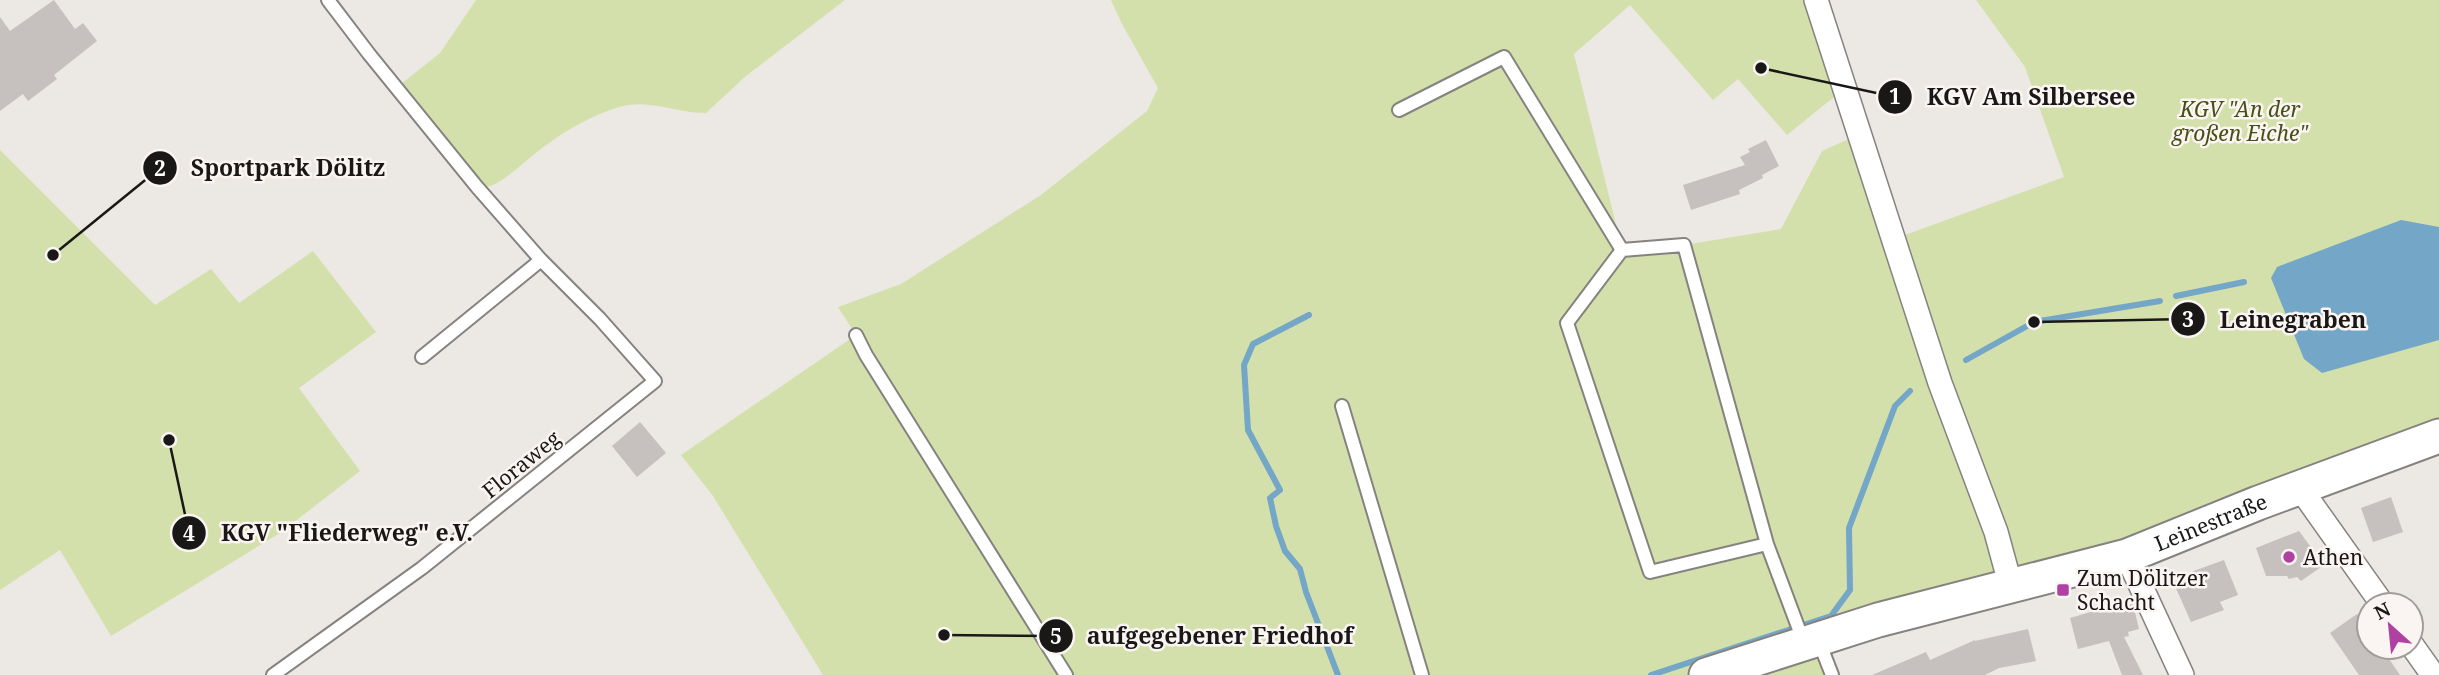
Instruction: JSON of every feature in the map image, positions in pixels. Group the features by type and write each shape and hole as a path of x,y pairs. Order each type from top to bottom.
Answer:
{"main road":[{"name":"Leinestraße","path":"1706,675 1804,634 1878,620 2127,556 2439,436"}],"street":[{"path":"1816,0 1940,383 1996,532 2011,587"},
{"path":"2301,488 2373,591"},
{"path":"2127,556 2182,675"}],"lane":[{"path":"328,0 469,177 541,260 422,357"},
{"path":"1399,110 1504,57 1622,250"},
{"path":"1767,544 1650,572 1567,323 1622,250 1684,245 1767,544 1804,634 1832,675"},
{"name":"Floraweg","path":"273,675 422,568 655,381 600,319 541,260"},
{"path":"856,335 1066,675"},
{"path":"1342,406 1422,675"}],"green space":[{"path":"476,0 845,0 746,76 706,113 639,104 616,108 565,132 500,181 491,186 477,187 396,88 440,53"},
{"name":"KGV \"An der großen Eiche\"","path":"1111,0 1816,0 1845,88 1787,135 1738,79 1713,100 1630,5 1574,54 1622,249 1684,245 1781,229 1822,151 1860,134 1894,239 2064,177 2025,67 1976,0 2439,0 2439,436 2300,488 1819,638 1832,675 823,675 713,496 681,455 856,335 838,307 901,284 1041,195 1147,111 1158,88"},
{"path":"0,150 155,305 211,269 239,303 313,251 376,332 299,388 360,471 280,533 111,636 60,550 0,590"}],"water":[{"path":"2401,220 2439,227 2439,340 2322,373 2304,359 2271,278 2277,267"}],"building":[{"path":"54,0 75,29 83,23 97,41 54,75 57,79 28,101 23,94 0,111 0,17 10,31"},
{"path":"1766,140 1779,166 1739,190 1740,194 1691,210 1683,185 1745,165 1740,157 1750,152 1748,149"},
{"path":"640,422 666,453 637,477 612,446"},
{"path":"2391,497 2403,532 2373,542 2361,508"},
{"name":"Athen","path":"2299,531 2324,565 2301,581 2297,577 2289,579 2287,576 2266,576 2256,548"},
{"path":"2224,560 2238,595 2220,602 2224,610 2191,622 2175,586 2180,576"},
{"path":"2107,604 2108,607 2133,604 2139,629 2128,632 2129,636 2124,637 2143,675 2122,675 2109,641 2078,649 2070,618 2101,609 2101,606"},
{"path":"2355,615 2355,661 2390,661 2400,675 2359,675 2330,633"},
{"path":"2028,629 2036,661 1999,668 1985,675 1872,675 1926,652 1930,660 1975,640"}],"waterway":[{"path":"2176,296 2244,282"},
{"path":"1966,360 2034,322 2160,301"},
{"path":"1309,315 1253,344 1244,365 1248,430 1280,490 1270,498 1276,526 1285,551 1300,569 1306,592 1338,675"},
{"path":"1651,675 1831,616 1850,590 1849,528 1895,406 1910,391"}],"place":[{"name":"KGV Am Silbersee","path":"1761,68"},
{"name":"Sportpark Dölitz","path":"53,255"},
{"name":"Leinegraben","path":"2034,322"},
{"name":"KGV \"Fliederweg\" e.V.","path":"169,440"},
{"name":"Athen","path":"2289,557"},
{"name":"Zum Dölitzer Schacht","path":"2063,590"},
{"name":"aufgegebener Friedhof","path":"944,635"}]}
